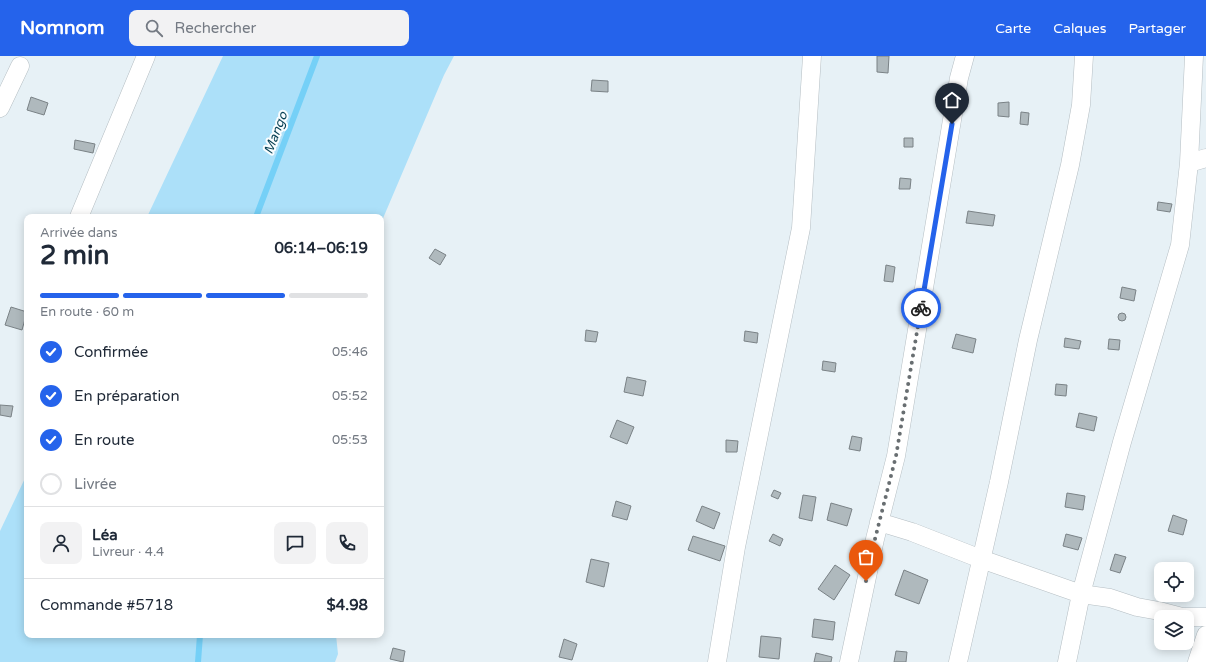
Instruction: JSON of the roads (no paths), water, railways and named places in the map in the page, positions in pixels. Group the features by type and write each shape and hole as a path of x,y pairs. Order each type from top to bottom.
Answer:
{"street":[{"path":"81,214 146,56"},
{"path":"717,662 736,547 801,228 812,56"},
{"path":"849,662 879,522 896,456 965,56"},
{"path":"958,662 999,482 1028,340 1070,165 1081,105 1084,56"},
{"path":"1067,662 1081,594 1122,442 1180,245 1198,57"},
{"path":"0,108 20,66"},
{"path":"1188,163 1206,158"},
{"path":"879,522 912,532 981,559 1081,594 1110,598 1137,608 1159,611 1182,617 1206,617"},
{"path":"1197,662 1206,635"}],"waterway":[{"name":"Mango","path":"257,214 317,56"},
{"name":"Mango","path":"198,662 200,638"}]}
